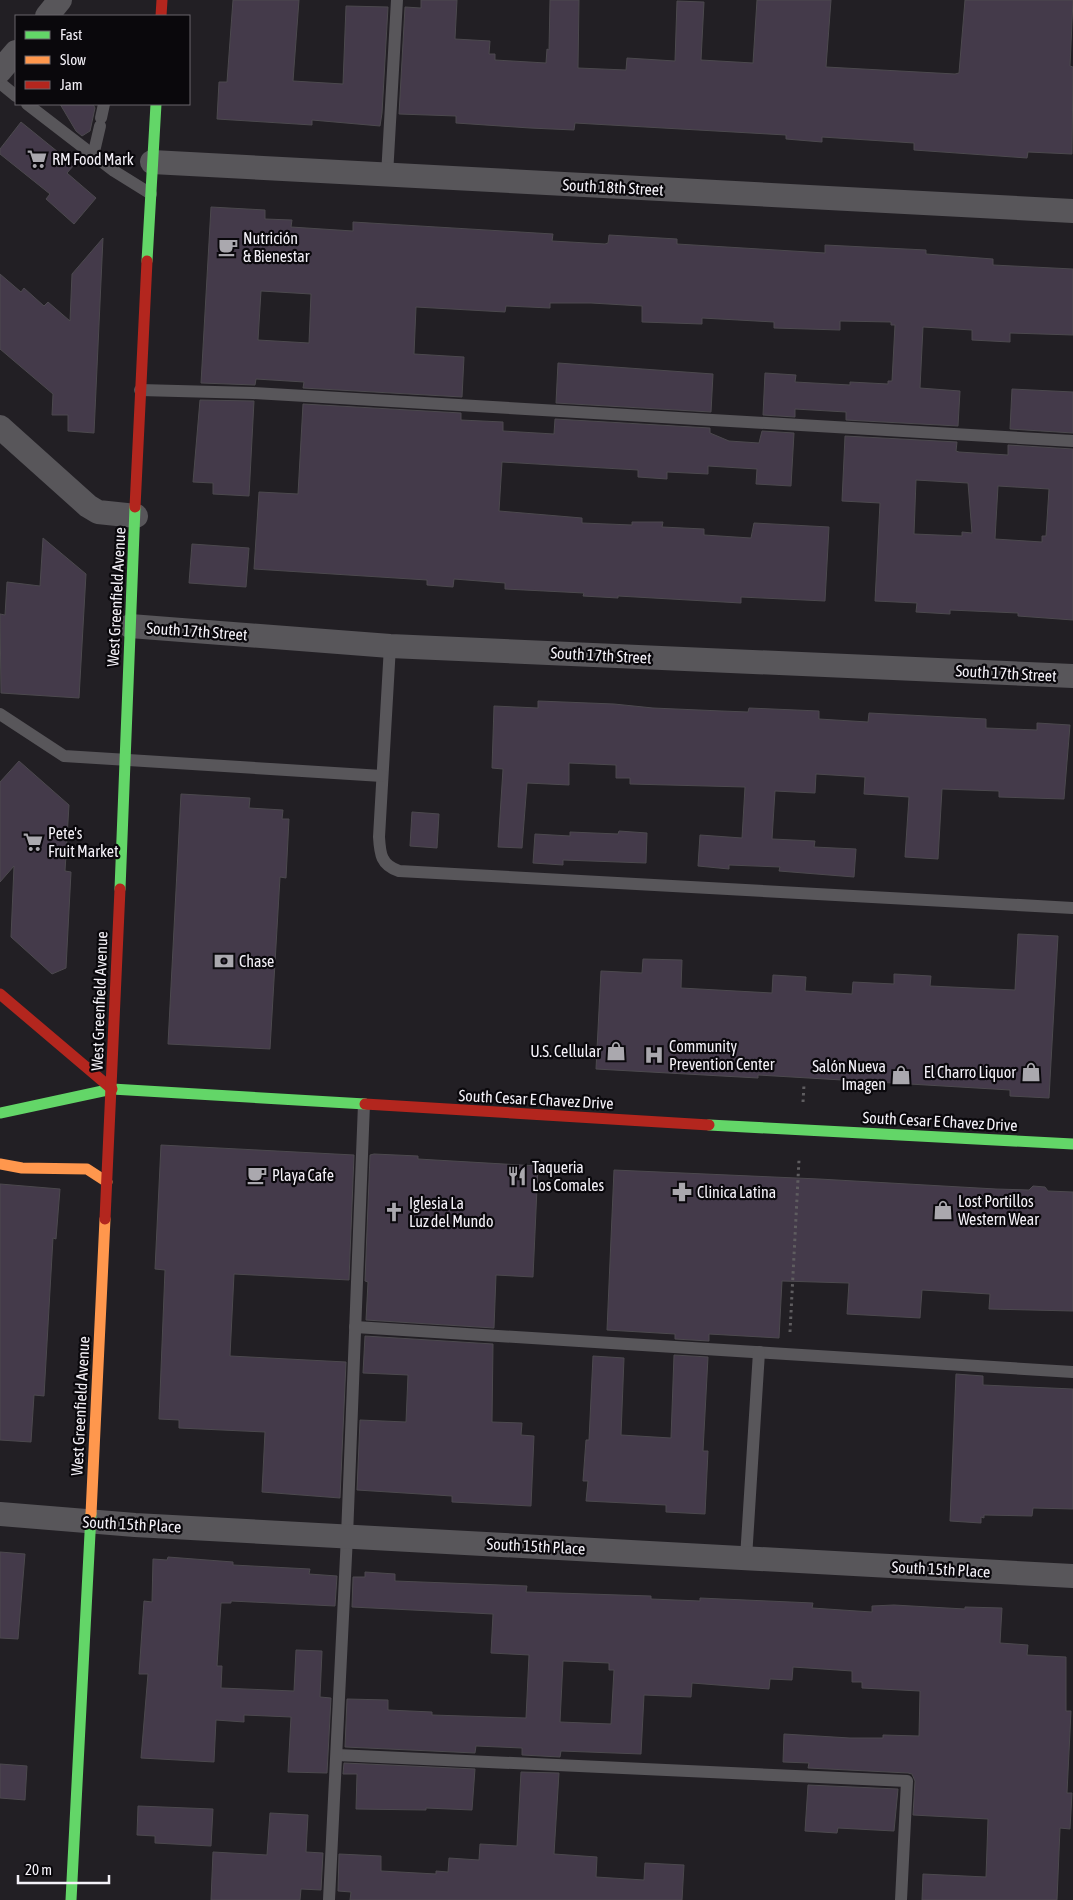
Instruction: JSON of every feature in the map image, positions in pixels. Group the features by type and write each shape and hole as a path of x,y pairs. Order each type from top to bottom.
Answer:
{"main road":[{"path":"161,15 162,0"},
{"name":"West Greenfield Avenue","path":"71,1900 112,1089 140,390 156,105"},
{"path":"0,994 112,1089"},
{"name":"South Cesar E Chavez Drive","path":"0,1113 112,1089 801,1131 1073,1144"},
{"path":"0,1164 22,1168 87,1169 107,1182"}],"street":[{"path":"47,15 60,0"},
{"path":"0,71 15,53"},
{"name":"South 18th Street","path":"152,162 1073,211"},
{"path":"0,427 88,506 98,512 136,516"},
{"name":"South 17th Street","path":"130,626 390,646 1073,676"},
{"name":"South 15th Place","path":"0,1514 91,1522 1073,1576"}],"lane":[{"path":"387,175 397,0"},
{"path":"0,84 15,95"},
{"path":"28,105 41,115 66,126 93,156 151,194"},
{"path":"41,115 47,105"},
{"path":"93,156 104,105"},
{"path":"140,390 253,393 1073,441"},
{"path":"390,646 382,776 380,856 389,868 399,871 1073,908"},
{"path":"0,714 64,756 382,776"},
{"path":"329,1900 347,1536 364,1104"},
{"path":"355,1327 1073,1372"},
{"path":"746,1558 759,1352"},
{"path":"337,1755 907,1781 901,1900"}],"path":[{"path":"803,1103 804,1085"},
{"path":"789,1354 800,1160"}],"building":[{"path":"233,0 299,0 293,81 343,84 346,6 388,7 380,126 312,120 312,125 217,119 219,82 227,82"},
{"path":"421,0 457,0 455,39 490,41 489,54 495,54 495,60 546,63 547,49 549,50 550,0 579,0 578,68 626,70 627,58 675,61 677,1 704,2 701,60 753,63 757,0 831,0 826,67 955,74 959,73 965,0 1073,0 1070,66 1073,67 1072,154 1028,152 1027,158 914,150 914,143 822,137 822,142 786,139 786,135 575,123 574,130 530,128 456,123 456,116 399,114 405,7 421,8"},
{"path":"61,105 94,105 95,108 90,131 82,136 76,131"},
{"name":"RM Food Mark","path":"21,122 74,165 67,173 96,198 74,224 46,199 50,194 0,154 0,149"},
{"path":"211,207 265,210 265,219 292,220 291,227 353,231 353,222 553,234 552,241 605,244 608,243 609,235 677,239 677,244 825,253 825,245 926,250 926,254 993,259 993,265 1073,269 1073,335 1010,333 1010,342 972,340 972,330 923,327 920,388 960,391 958,426 846,420 846,412 795,409 795,417 763,415 765,373 796,375 795,382 850,385 850,382 888,384 888,381 892,381 895,325 891,325 891,322 840,321 840,330 774,328 774,322 702,318 702,324 642,322 642,306 591,303 550,303 550,308 506,306 505,312 416,307 414,354 464,357 462,397 303,388 304,382 256,379 255,385 201,383","holes":["261,291 311,294 309,343 258,340"]},
{"path":"103,238 94,433 68,431 68,415 52,415 53,394 0,349 0,274 21,292 24,288 44,306 48,302 70,321 72,274"},
{"path":"558,363 713,374 711,412 556,403"},
{"path":"1012,389 1073,392 1073,433 1010,429"},
{"path":"200,400 254,401 249,496 213,494 213,483 193,482"},
{"path":"303,404 461,413 461,420 503,422 503,431 554,434 555,419 710,428 710,433 729,441 759,443 762,431 794,433 791,486 756,484 757,469 708,466 708,474 667,472 667,479 638,477 638,470 502,462 499,511 582,518 582,523 632,525 632,522 663,522 662,527 704,529 704,535 751,538 754,523 829,527 825,601 741,597 741,603 618,596 618,598 583,596 584,593 505,589 505,583 454,579 453,587 427,585 427,580 254,569 259,492 298,494"},
{"path":"845,436 957,442 956,451 959,452 1008,455 1008,445 1073,449 1073,620 1018,616 1018,613 950,610 950,614 916,612 917,603 875,601 880,503 842,501","holes":["916,480 968,483 972,533 962,532 962,536 914,534","998,486 1049,489 1046,536 1042,536 1042,542 995,539"]},
{"path":"43,538 86,574 79,698 1,693 0,614 5,615 7,582 40,586"},
{"path":"192,544 249,548 246,587 189,583"},
{"path":"538,701 748,712 749,708 819,711 819,719 868,722 869,713 986,719 986,728 1037,730 1037,723 1070,725 1064,799 999,797 999,791 942,789 938,859 905,857 909,797 864,794 865,777 816,774 815,793 775,791 772,839 815,841 814,847 856,849 854,877 779,871 780,867 729,865 729,869 698,866 700,835 742,838 745,787 630,784 630,778 616,778 616,765 569,763 569,785 527,783 522,848 498,847 503,769 492,768 494,706 538,708"},
{"name":"Pete's Fruit Market","path":"19,761 69,805 65,871 71,872 66,968 52,974 11,937 14,866 0,882 0,782"},
{"name":"Chase","path":"181,794 250,798 249,808 283,810 282,819 289,819 286,878 280,877 270,1049 168,1044"},
{"path":"412,812 439,814 437,848 410,846"},
{"path":"619,831 647,833 646,863 563,860 563,865 533,863 535,834 570,836 570,832 618,834"},
{"path":"1018,934 1058,936 1049,1098 1010,1096 1010,1090 758,1075 758,1078 596,1069 601,971 642,973 643,959 682,960 681,988 772,993 773,975 806,977 805,991 852,994 853,982 894,984 894,974 931,976 930,986 1015,990"},
{"path":"161,1145 354,1155 349,1280 234,1274 230,1356 346,1362 340,1498 262,1492 265,1432 179,1428 179,1420 159,1419 165,1270 155,1269"},
{"path":"370,1155 418,1156 418,1159 538,1166 533,1277 496,1275 494,1328 366,1320 368,1282 365,1281"},
{"path":"614,1170 996,1189 1029,1190 1033,1186 1045,1187 1048,1191 1073,1192 1073,1311 989,1309 990,1294 922,1290 920,1318 847,1314 849,1283 782,1281 779,1338 709,1334 709,1341 675,1339 675,1334 607,1330"},
{"path":"0,1184 60,1189 56,1239 53,1238 44,1396 34,1395 31,1442 0,1440"},
{"path":"365,1336 493,1344 492,1422 522,1423 521,1435 534,1436 531,1506 452,1502 452,1496 357,1490 360,1420 406,1422 408,1375 363,1373"},
{"path":"674,1355 708,1357 703,1451 708,1451 705,1514 666,1512 666,1505 586,1501 588,1481 583,1481 586,1440 589,1440 593,1356 624,1358 621,1435 671,1438"},
{"path":"956,1374 983,1376 983,1385 1073,1389 1073,1509 1033,1508 1032,1516 984,1515 984,1518 981,1517 981,1523 950,1521"},
{"path":"0,1552 25,1554 18,1639 0,1638"},
{"path":"168,1557 233,1562 233,1565 310,1569 309,1574 337,1576 335,1606 231,1601 231,1603 221,1603 217,1666 222,1666 221,1688 294,1691 296,1650 322,1651 320,1697 331,1698 327,1773 288,1772 291,1717 244,1715 244,1722 216,1720 214,1762 141,1758 148,1674 139,1674 144,1601 152,1602 153,1559 167,1560"},
{"path":"365,1572 395,1574 395,1581 527,1586 526,1592 651,1596 651,1599 700,1601 700,1598 813,1603 812,1608 872,1612 872,1606 894,1605 965,1609 965,1607 1002,1608 1000,1643 1028,1645 1027,1655 1066,1657 1066,1711 1071,1711 1067,1793 1072,1793 1070,1829 1060,1828 1057,1900 922,1900 923,1874 986,1877 988,1819 913,1815 915,1781 912,1774 808,1768 809,1763 783,1762 784,1734 850,1738 883,1738 883,1735 919,1736 920,1691 862,1688 862,1682 852,1682 852,1671 793,1667 792,1680 770,1679 769,1689 692,1683 691,1697 644,1695 641,1754 561,1751 560,1757 522,1755 522,1748 476,1746 475,1753 345,1747 347,1699 388,1700 388,1710 432,1712 432,1715 526,1718 529,1655 491,1653 493,1614 352,1607 353,1577 365,1577","holes":["563,1661 609,1663 609,1670 614,1670 611,1724 560,1722"]},
{"path":"344,1763 475,1769 472,1810 426,1808 426,1810 356,1809 357,1774 343,1774"},
{"path":"0,1764 27,1766 25,1800 0,1798"},
{"path":"521,1772 559,1773 554,1854 597,1857 596,1877 644,1880 645,1863 684,1865 682,1900 350,1900 351,1892 338,1891 339,1854 381,1856 381,1871 436,1874 436,1871 448,1872 449,1858 479,1860 480,1844 517,1846"},
{"path":"808,1785 898,1789 894,1831 838,1828 837,1833 805,1831"},
{"path":"138,1806 213,1809 211,1846 155,1843 155,1836 137,1835"},
{"path":"270,1813 308,1815 306,1852 323,1853 321,1890 301,1889 300,1900 211,1900 213,1852 267,1855"}],"traffic: fast":[{"path":"147,261 156,105"},
{"path":"120,889 135,507"},
{"path":"0,1113 112,1089 365,1104"},
{"path":"709,1125 1073,1144"},
{"path":"71,1900 91,1514"}],"traffic: slow":[{"path":"0,1164 22,1168 87,1169 107,1182"},
{"path":"91,1514 105,1219"}],"traffic: jam":[{"path":"161,15 162,0"},
{"path":"135,507 147,261"},
{"path":"105,1219 120,889"},
{"path":"0,994 112,1089"},
{"path":"365,1104 709,1125"}],"place":[{"name":"RM Food Mark","path":"37,159"},
{"name":"Nutrición & Bienestar","path":"228,247"},
{"name":"Pete's Fruit Market","path":"33,842"},
{"name":"Chase","path":"224,961"},
{"name":"U.S. Cellular","path":"616,1051"},
{"name":"Community Prevention Center","path":"654,1055"},
{"name":"El Charro Liquor","path":"1031,1072"},
{"name":"Salón Nueva Imagen","path":"901,1075"},
{"name":"Playa Cafe","path":"257,1175"},
{"name":"Taqueria Los Comales","path":"517,1176"},
{"name":"Clinica Latina","path":"682,1192"},
{"name":"Lost Portillos Western Wear","path":"943,1210"},
{"name":"Iglesia La Luz del Mundo","path":"394,1212"}]}
